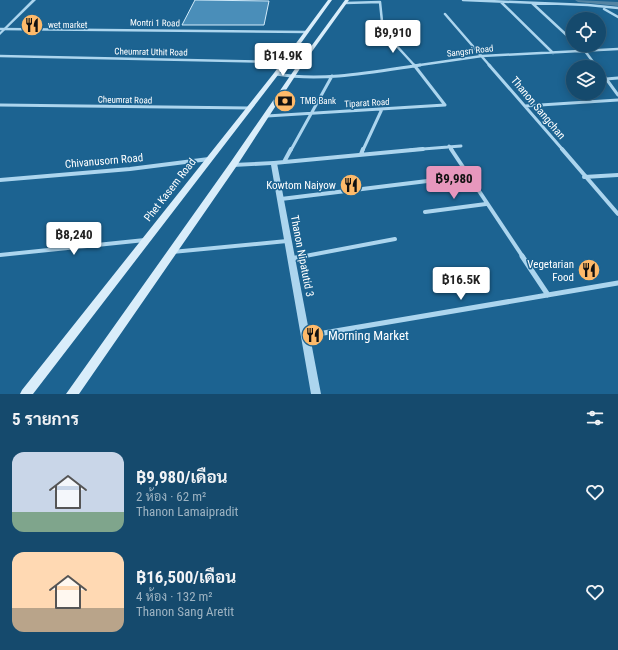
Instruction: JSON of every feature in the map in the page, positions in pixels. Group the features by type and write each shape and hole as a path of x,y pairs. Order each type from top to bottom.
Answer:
{"main road":[{"name":"Phet Kasem Road","path":"26,394 276,74 330,0"},
{"path":"72,394 346,1"}],"street":[{"path":"0,34 2,29 34,0"},
{"path":"463,0 531,2 618,8"},
{"path":"346,1 380,2 383,31 414,66"},
{"path":"501,2 553,53"},
{"path":"531,2 566,34"},
{"path":"604,9 618,18"},
{"name":"Thanon Sangchan","path":"445,14 584,177 618,214"},
{"name":"Montri 1 Road","path":"2,29 307,32"},
{"name":"Sangsri Road","path":"606,50 618,49"},
{"name":"Sangsri Road","path":"276,74 294,77 332,76 482,56 568,52"},
{"path":"585,52 591,60"},
{"name":"Cheumrat Uthit Road","path":"0,56 284,62 301,64"},
{"name":"Tiparat Road","path":"266,116 445,105 414,66"},
{"path":"284,162 332,76"},
{"path":"606,79 618,78"},
{"path":"606,79 618,95"},
{"path":"525,106 618,100"},
{"name":"Cheumrat Road","path":"0,105 249,108"},
{"path":"360,154 382,109"},
{"path":"449,146 486,204 548,295"},
{"path":"233,165 274,163 360,154 462,146"},
{"name":"Chivanusorn Road","path":"0,180 130,169 209,159"},
{"name":"Thanon Nipatutid 3","path":"274,163 316,394"},
{"path":"584,177 618,175"},
{"path":"280,199 468,176"},
{"path":"425,212 486,204"},
{"path":"291,259 395,239"},
{"path":"0,255 146,240"},
{"path":"171,252 287,241"},
{"path":"306,336 618,283"}],"building":[{"path":"195,0 269,1 264,25 182,25"}],"waterway":[{"path":"578,0 618,4"}],"place":[{"name":"wet market","path":"32,25"},
{"name":"TMB Bank","path":"285,101"},
{"name":"Kowtom Naiyow","path":"351,185"},
{"name":"Vegetarian Food","path":"589,270"},
{"name":"Morning Market","path":"313,335"}]}
